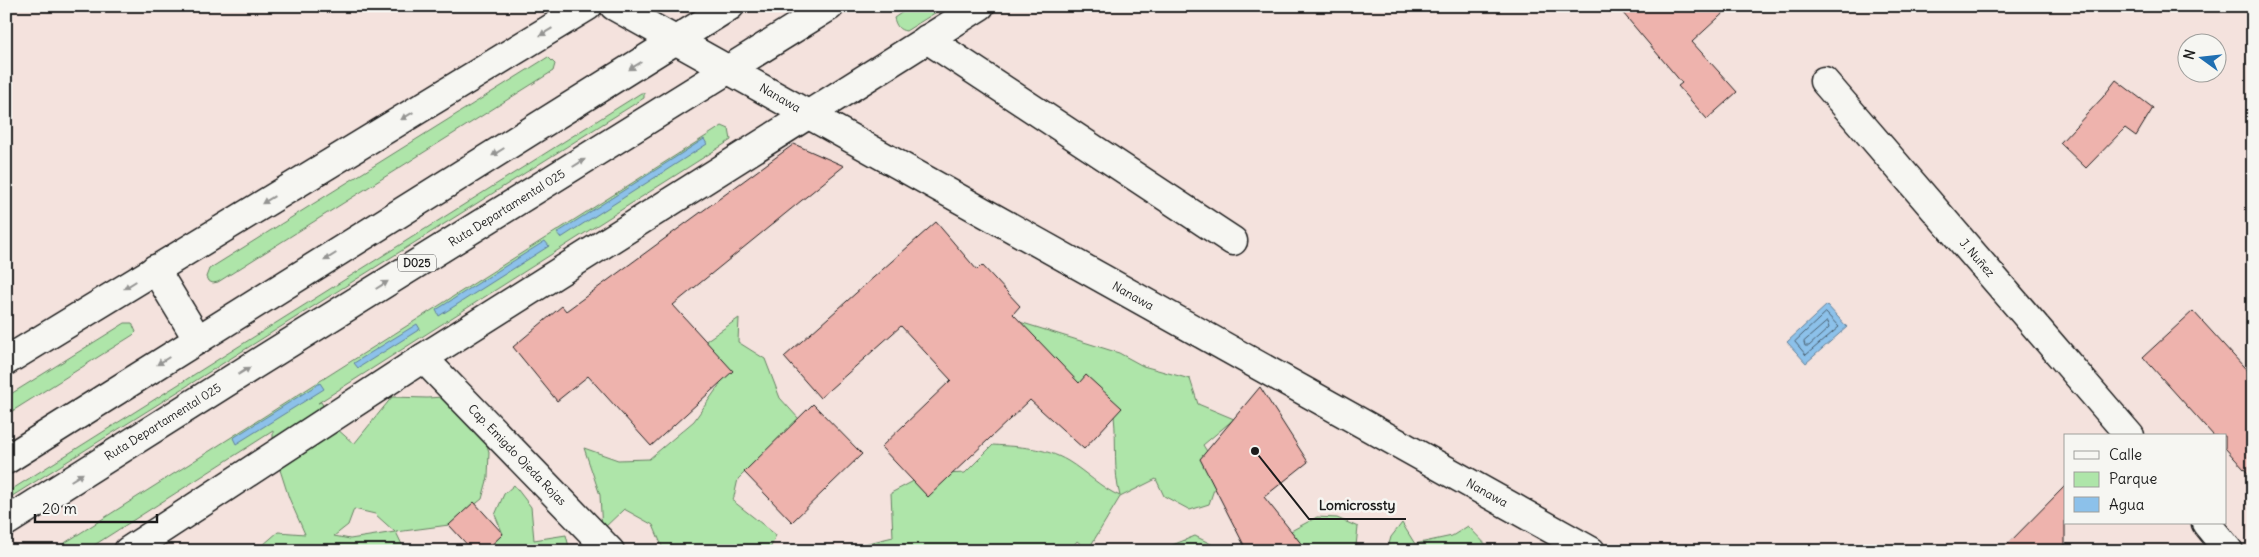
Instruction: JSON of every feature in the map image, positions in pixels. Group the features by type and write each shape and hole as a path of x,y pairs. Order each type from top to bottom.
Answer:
{"main road":[{"path":"6,361 588,6"},
{"name":"Nanawa","path":"614,6 1591,551"},
{"path":"6,460 730,6"},
{"name":"Ruta Departamental 025","path":"6,522 830,6"},
{"path":"128,551 423,358 980,6"},
{"path":"927,39 1233,241"},
{"name":"J. Nuñez","path":"1824,81 2128,434"},
{"path":"155,269 198,340"},
{"name":"Cap. Emigdo Ojeda Rojas","path":"423,358 610,551"},
{"path":"2207,524 2229,551"}],"green space":[{"path":"911,6 946,6 906,31 901,30 894,18"},
{"path":"548,57 555,64 553,71 218,282 208,281 206,277 209,269"},
{"path":"641,93 644,93 644,98 6,500 6,493"},
{"path":"722,126 729,129 731,140 318,403 321,402 336,428 354,444 392,397 427,398 460,396 478,415 489,452 488,477 482,499 449,525 396,532 405,551 256,551 278,532 305,534 289,498 273,448 273,431 85,551 52,551","holes":["354,509 375,514 395,532 350,539 334,536 348,525"]},
{"path":"946,299 1119,353 1143,366 1190,379 1198,404 1234,419 1203,445 1220,472 1209,504 1190,510 1164,496 1156,479 1120,497 1088,550 1077,541 1069,551 857,551 856,546 893,537 891,493 925,475 965,473 993,445 1041,450 1059,456 1075,465 1106,489 1120,496 1116,466 1114,416"},
{"path":"739,318 738,342 765,359 780,398 799,419 738,479 733,501 776,535 769,551 664,551 653,525 624,509 602,530 600,495 584,448 618,460 649,459 694,421 720,384 694,349"},
{"path":"125,323 132,323 136,332 133,335 6,415 6,397"},
{"path":"514,485 531,507 534,540 566,535 570,551 485,551 503,534 495,515 504,494"},
{"path":"1317,517 1337,518 1358,527 1356,546 1347,551 1306,551 1291,531"},
{"path":"1402,523 1415,544 1452,536 1468,526 1492,551 1387,551 1391,537"},
{"path":"1195,536 1225,551 1165,551 1165,548"}],"water":[{"path":"704,139 707,144 561,238 557,233"},
{"path":"545,241 549,246 439,316 436,310"},
{"path":"1827,305 1847,327 1806,363 1787,342"},
{"path":"417,324 420,329 358,368 354,363"},
{"path":"320,383 324,389 236,444 233,438"}],"building":[{"path":"1617,6 1731,6 1692,42 1737,92 1707,119 1678,86 1682,83"},
{"path":"2116,80 2153,108 2136,136 2125,128 2086,168 2060,143 2103,97"},
{"path":"794,144 844,166 673,305 733,371 651,446 588,376 557,401 513,347 562,306 566,311"},
{"path":"936,222 977,270 982,265 1020,306 1013,314 1079,383 1086,375 1122,408 1084,449 1030,400 928,497 881,447 951,380 901,326 820,398 784,357"},
{"path":"2193,311 2253,377 2253,479 2226,449 2226,434 2212,434 2143,357"},
{"path":"1260,387 1308,462 1264,497 1307,551 1247,551 1200,459"},
{"path":"813,404 862,454 792,522 744,472"},
{"path":"2064,487 2065,551 2001,551"},
{"path":"474,502 503,534 485,551 473,551 449,525"}],"place":[{"name":"Lomicrossty","path":"1255,451"}]}
